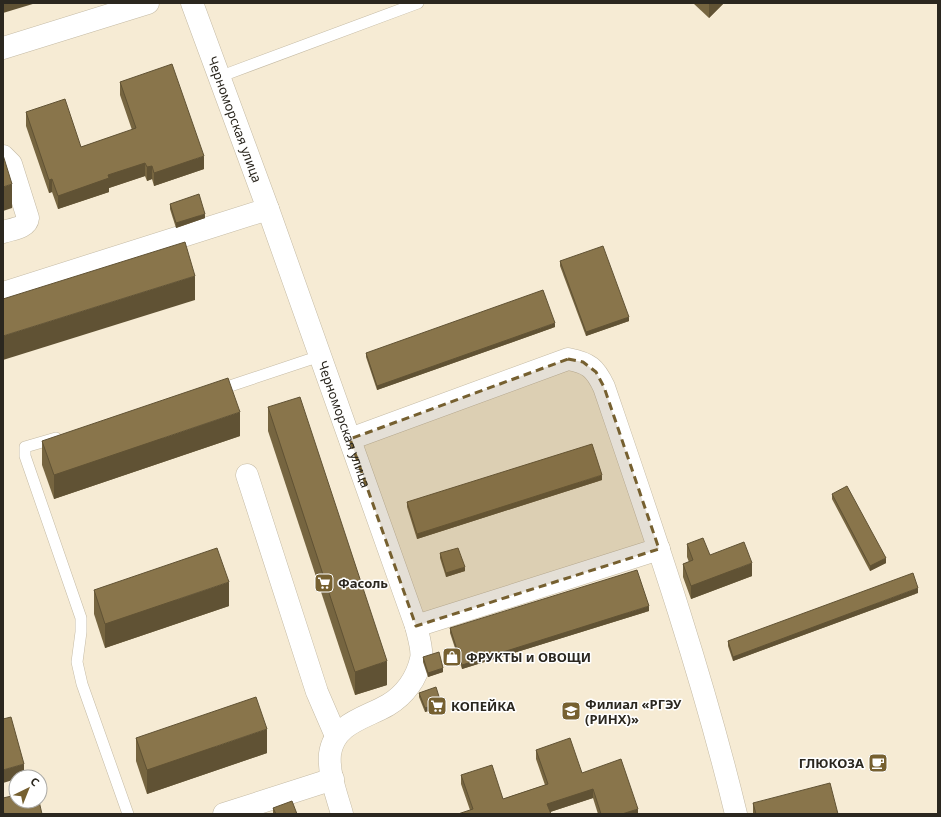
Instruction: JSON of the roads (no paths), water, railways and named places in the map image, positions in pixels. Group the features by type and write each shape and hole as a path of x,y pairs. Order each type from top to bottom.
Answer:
{"street":[{"path":"3,48 148,3"},
{"name":"Черноморская улица","path":"192,3 268,210 416,626 422,658 411,685 390,704 353,722 336,736"},
{"path":"3,156 11,164 28,222 24,225 3,232"},
{"path":"3,293 268,210"},
{"path":"350,439 568,359 583,362 596,372 604,387 660,548 725,769 736,814"},
{"path":"247,475 317,692 336,736 330,754 333,779 342,814"},
{"path":"416,626 660,548"},
{"path":"224,814 333,779"}],"lane":[{"path":"219,77 418,3"},
{"path":"204,394 320,356"},
{"path":"70,434 25,448 25,456 80,618 81,632 77,662 82,684 128,814"}],"place":[{"name":"Фасоль","path":"324,583"},
{"name":"ФРУКТЫ и ОВОЩИ","path":"452,657"},
{"name":"КОПЕЙКА","path":"437,706"},
{"name":"Филиал «РГЭУ (РИНХ)»","path":"571,711"},
{"name":"ГЛЮКОЗА","path":"878,763"}]}
